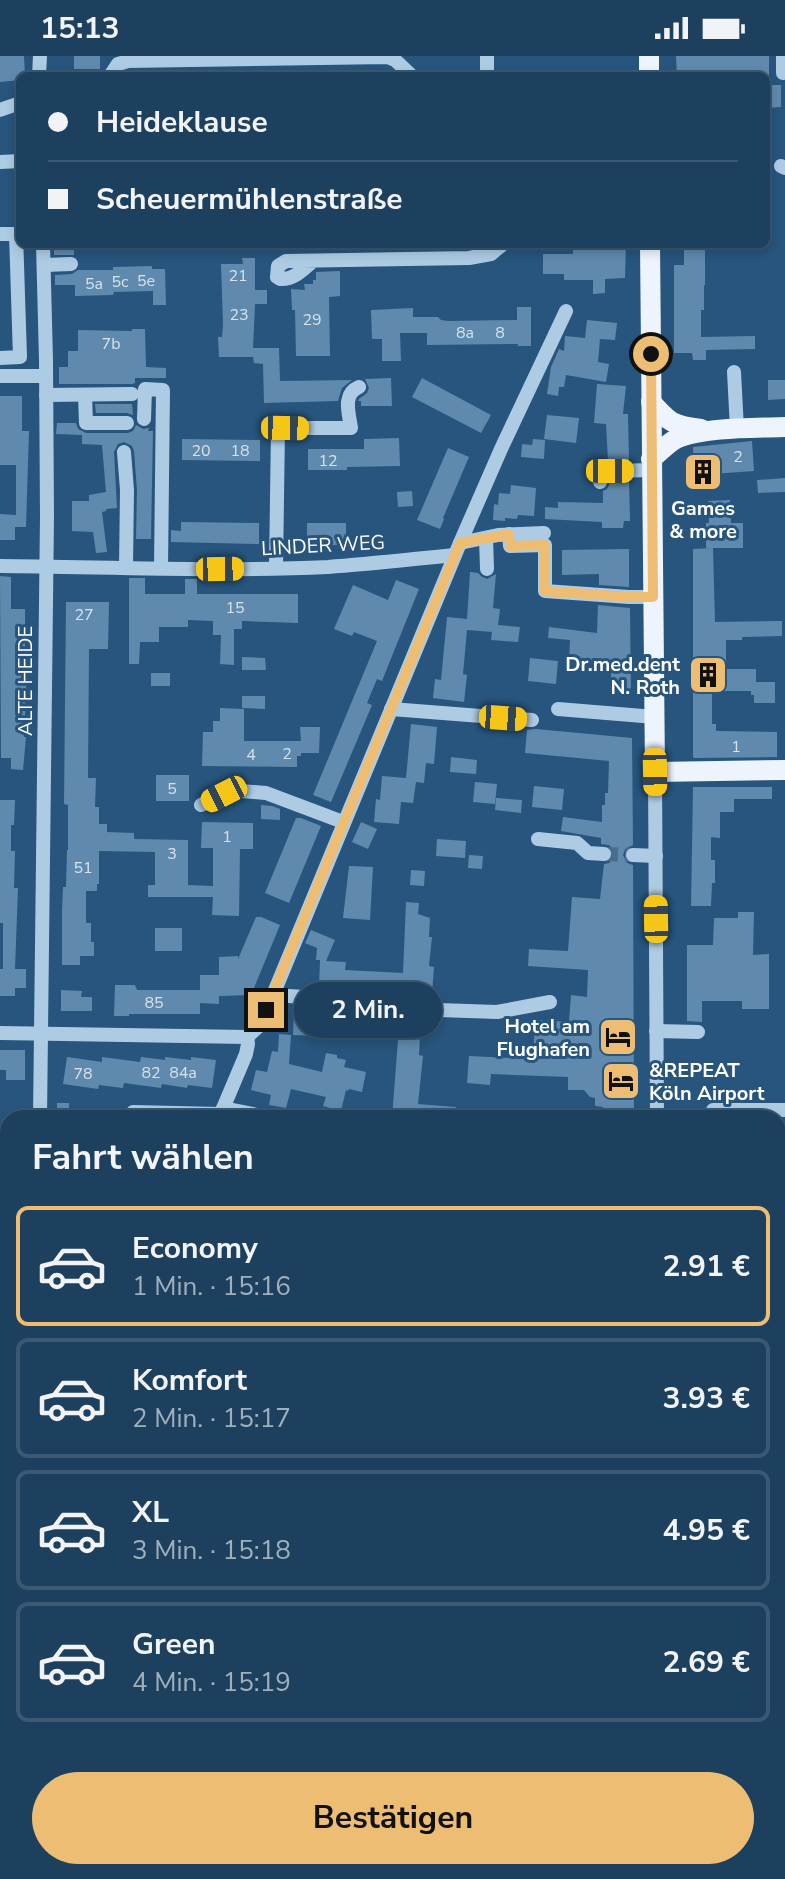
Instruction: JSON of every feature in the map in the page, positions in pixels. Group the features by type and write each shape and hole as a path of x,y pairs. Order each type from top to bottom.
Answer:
{"main road":[{"path":"650,248 655,772 785,770"},
{"path":"651,402 668,421 676,425 715,430 785,427"},
{"path":"652,465 676,439 715,430"}],"street":[{"path":"783,56 783,73"},
{"path":"113,72 118,64 128,61 321,57 388,57 408,72"},
{"path":"0,358 20,357 16,248"},
{"name":"ALTE HEIDE","path":"40,1110 46,567 43,248"},
{"path":"313,261 469,258 491,254 498,248"},
{"path":"45,265 71,264"},
{"path":"0,1033 247,1037 259,1026 458,549 566,311"},
{"path":"734,372 737,429"},
{"path":"0,376 46,376"},
{"path":"276,568 278,428 351,428 348,397 352,390 359,387"},
{"path":"144,419 145,389 163,390 161,568"},
{"path":"46,395 132,394"},
{"path":"85,395 86,423 127,423"},
{"path":"124,452 126,568"},
{"path":"600,482 605,472 652,465"},
{"name":"LINDER WEG","path":"0,566 276,568 360,565 458,549 486,538 544,533"},
{"path":"509,534 510,546 545,545 545,591 653,597"},
{"path":"486,538 487,569"},
{"path":"391,709 532,720"},
{"path":"558,709 655,717"},
{"path":"655,772 657,1110"},
{"path":"201,805 230,790 266,793 343,822"},
{"path":"538,839 577,843 588,853 604,854"},
{"path":"633,855 656,856"},
{"path":"273,995 430,1005 438,1010 497,1012 550,1002"},
{"path":"656,1031 698,1032"},
{"path":"222,1110 246,1054 247,1037"},
{"path":"713,1110 785,1110"}],"building":[{"path":"0,56 24,56 25,72 16,72 16,80 0,82"},
{"path":"74,56 100,56 100,69 74,69"},
{"path":"676,56 769,56 769,72 677,72"},
{"path":"770,85 781,85 781,107 770,108"},
{"path":"54,248 74,248 74,255 54,255"},
{"path":"573,248 626,248 625,278 605,279 605,293 593,294 593,280 564,280 564,274 543,274 543,254 573,254"},
{"path":"684,248 705,248 701,337 755,336 755,349 706,350 706,360 693,360 692,353 674,353 674,265 684,265"},
{"path":"242,258 255,258 255,290 267,290 267,304 255,304 253,348 279,348 280,381 352,380 342,388 338,401 264,403 263,364 254,363 253,357 219,357 218,337 222,337 223,325 221,264 243,264"},
{"path":"152,266 152,269 165,269 166,305 153,305 153,291 75,296 75,285 55,285 55,275 72,274 78,270"},
{"path":"340,271 340,296 329,297 330,356 296,356 295,310 292,310 291,289 305,290 304,284 313,284 316,280 316,272"},
{"path":"517,307 531,307 531,346 427,345 427,333 400,333 401,361 382,361 382,339 372,339 371,310 413,308 413,317 438,317 448,321 517,320"},
{"path":"587,320 617,323 615,340 600,339 598,362 609,364 606,382 566,375 564,387 559,387 558,396 547,394 551,367 559,349 564,351 565,336 585,338"},
{"path":"145,329 146,367 166,368 166,378 135,378 132,384 59,384 59,367 68,367 68,351 78,351 78,330"},
{"path":"391,378 392,406 361,406 361,401 358,401 369,388 365,379"},
{"path":"422,378 491,415 481,433 412,397"},
{"path":"768,380 785,380 785,399 768,400"},
{"path":"597,384 626,386 623,414 628,414 629,461 608,461 606,424 594,423"},
{"path":"0,396 22,396 22,431 29,431 26,527 15,527 15,540 0,540 0,514 16,515 16,465 0,465"},
{"path":"95,404 132,404 133,415 96,413"},
{"path":"547,415 579,418 576,443 544,439"},
{"path":"57,423 76,423 78,429 86,433 128,433 136,425 153,431 151,539 136,539 134,451 124,442 118,444 114,452 117,508 102,512 107,552 96,553 93,532 72,531 72,501 89,501 89,495 106,492 102,445 82,444 82,435 56,434"},
{"path":"399,438 400,466 308,470 308,449 364,449 364,439"},
{"path":"182,439 260,440 260,461 182,460"},
{"path":"533,439 545,440 544,459 521,457 522,444 532,445"},
{"path":"752,441 754,471 712,474 712,487 694,487 693,447"},
{"path":"448,448 469,457 440,529 417,520"},
{"path":"785,478 785,492 758,493 757,480"},
{"path":"611,481 629,481 630,521 624,521 623,528 602,528 602,522 545,519 545,507 558,508 558,502 603,503 603,491"},
{"path":"511,485 536,488 534,516 518,515 517,519 493,520 494,504 498,505 499,493 510,494"},
{"path":"412,491 413,506 398,507 397,492"},
{"path":"730,500 731,523 743,523 743,548 706,548 708,501"},
{"path":"181,522 259,523 259,544 171,542 171,530 181,531"},
{"path":"307,523 346,523 346,545 307,545"},
{"path":"713,548 715,622 782,621 782,636 726,640 726,669 756,669 756,682 775,682 775,703 754,703 751,691 712,691 712,724 716,724 716,731 777,732 777,757 693,757 693,549"},
{"path":"629,549 629,587 599,585 599,574 562,575 562,550"},
{"path":"470,572 487,579 496,574 493,608 500,609 498,625 520,627 518,642 491,640 492,632 467,630 464,702 433,698 435,679 441,680 447,617 467,619"},
{"path":"0,576 11,577 11,609 25,609 27,668 23,770 11,769 11,758 1,758"},
{"path":"129,578 145,578 145,594 185,594 185,579 197,579 197,594 298,594 298,623 242,621 242,629 234,629 234,665 220,664 221,635 213,635 213,621 188,620 188,627 159,627 159,642 140,642 139,664 129,664"},
{"path":"396,580 419,589 382,681 377,679 367,703 372,705 331,802 313,795 377,641 354,632 352,636 334,629 353,585 388,600"},
{"path":"66,602 109,602 108,649 89,649 88,778 96,778 95,807 99,807 99,824 107,824 107,832 134,833 134,839 188,840 188,885 213,886 213,848 201,848 202,822 253,823 253,849 240,849 239,916 212,915 213,897 148,897 148,885 155,885 155,852 99,851 97,891 86,891 86,923 91,923 94,956 80,956 80,965 62,965 63,887 66,887 68,850 68,805 64,804"},
{"path":"598,605 630,608 631,693 611,693 611,665 569,662 570,640 548,638 549,627 597,633"},
{"path":"242,657 265,658 266,670 242,670"},
{"path":"530,658 558,661 556,684 528,681"},
{"path":"151,673 170,673 170,686 151,686"},
{"path":"242,696 265,696 265,709 242,708"},
{"path":"220,708 244,709 244,741 301,741 300,727 320,727 319,753 301,753 297,756 297,767 202,766 203,732 213,732 213,721 220,721"},
{"path":"411,724 437,727 434,764 426,763 424,783 416,782 413,803 401,802 399,824 374,822 382,776 406,778"},
{"path":"527,730 632,738 633,845 625,849 623,855 627,863 633,865 634,1110 603,1110 603,1107 595,1106 595,1098 584,1090 568,1090 568,1077 491,1074 490,1085 467,1083 469,1056 533,1059 535,1020 569,1022 571,995 587,997 588,970 528,966 529,949 568,951 572,897 600,899 604,864 613,859 613,849 601,844 601,838 561,831 563,817 602,822 602,805 605,805 605,793 608,793 609,761 525,753"},
{"path":"451,757 477,760 476,774 450,772"},
{"path":"156,775 189,775 189,801 156,801"},
{"path":"475,782 497,784 495,804 473,802"},
{"path":"534,786 564,789 562,810 532,807"},
{"path":"693,787 772,787 772,799 734,799 734,812 720,812 720,838 711,837 715,883 712,883 711,906 691,906"},
{"path":"496,798 522,800 521,813 495,810"},
{"path":"0,800 15,800 11,851 15,851 14,888 18,888 15,969 26,969 26,988 15,988 15,996 0,996 3,923 0,923"},
{"path":"261,805 280,809 280,820 261,819"},
{"path":"296,818 321,826 289,903 265,893"},
{"path":"361,822 377,829 368,849 352,842"},
{"path":"437,839 466,841 465,858 436,856"},
{"path":"469,855 483,856 482,869 468,868"},
{"path":"349,866 373,867 370,920 343,918"},
{"path":"411,870 425,871 424,886 410,885"},
{"path":"406,902 419,903 418,914 430,918 429,966 434,967 432,994 407,993 407,985 356,982 345,982 344,989 319,988 317,948 305,943 311,930 335,940 326,961 346,962 345,970 403,973"},
{"path":"738,912 754,912 753,955 769,954 769,1009 742,1009 742,1001 702,1001 702,1022 687,1021 687,945 713,945 714,918 738,918"},
{"path":"256,917 280,925 251,995 219,996 219,1004 200,1003 200,1014 114,1016 115,985 135,985 137,990 200,990 200,975 219,975 219,957 238,956 238,959"},
{"path":"155,928 182,928 182,951 155,951"},
{"path":"61,990 82,991 81,997 92,997 92,1011 61,1011"},
{"path":"294,1007 320,1008 319,1036 293,1035"},
{"path":"347,1010 421,1014 419,1055 423,1056 418,1104 456,1107 456,1110 393,1110 398,1040 346,1037"},
{"path":"279,1034 291,1035 289,1064 322,1072 326,1053 337,1055 337,1058 346,1060 344,1067 366,1072 362,1092 346,1090 341,1110 323,1106 326,1097 291,1089 286,1108 269,1105 271,1095 251,1090 256,1070 267,1072 272,1051 278,1052"},
{"path":"0,1050 25,1050 25,1080 6,1080 6,1070 0,1070"},
{"path":"67,1057 102,1062 102,1057 140,1062 141,1057 216,1060 212,1088 162,1084 161,1088 124,1083 123,1088 99,1085 98,1089 63,1084"},
{"path":"57,1103 69,1103 69,1110 57,1110"}],"tunnel":[{"path":"604,854 633,855"}],"place":[{"name":"Games & more","path":"703,472"},
{"name":"Dr.med.dent N. Roth","path":"708,675"},
{"name":"Hotel am Flughafen","path":"618,1037"},
{"name":"&REPEAT Köln Airport","path":"621,1081"}],"route":[{"path":"266,1010 460,543 509,534 510,546 545,545 545,591 653,597 651,354"}]}
